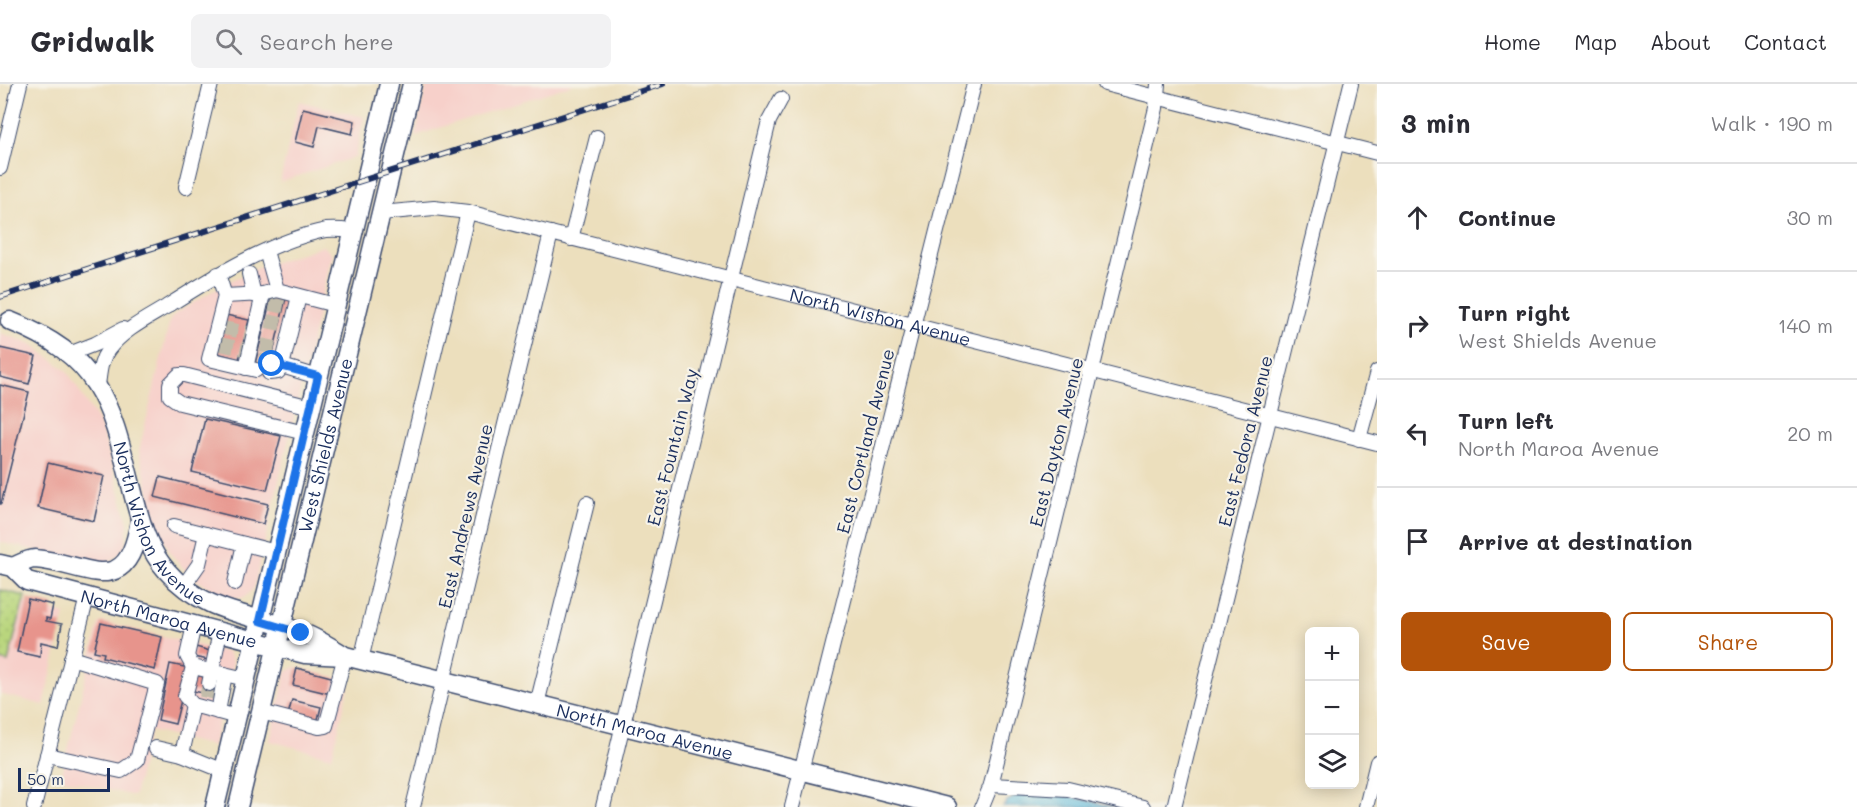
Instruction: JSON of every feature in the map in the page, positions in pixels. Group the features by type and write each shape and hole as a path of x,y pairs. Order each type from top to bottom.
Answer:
{"main road":[{"name":"West Shields Avenue","path":"215,807 389,84"},
{"name":"West Shields Avenue","path":"238,807 412,84"},
{"name":"North Wishon Avenue","path":"10,321 38,332 69,354 84,367 98,385 113,416 140,520 159,562 183,587 216,608 260,621"},
{"path":"7,565 33,559 94,573 109,572 130,555 137,540 140,520"},
{"name":"North Maroa Avenue","path":"7,565 27,581 277,647 305,654 353,658 947,807"},
{"name":"North Maroa Avenue","path":"260,621 310,636 353,658"}],"street":[{"path":"0,168 20,84"},
{"path":"186,187 211,84"},
{"name":"East Cortland Avenue","path":"792,807 974,84"},
{"path":"1106,84 1157,91 1377,153"},
{"name":"East Fedora Avenue","path":"1174,807 1351,84"},
{"name":"East Dayton Avenue","path":"982,807 991,785 1156,108 1157,91"},
{"name":"East Fountain Way","path":"603,807 769,122 781,99"},
{"path":"571,238 597,137"},
{"name":"North Wishon Avenue","path":"381,213 434,208 468,212 1377,443"},
{"path":"261,712 320,727 326,726 353,658 468,212"},
{"path":"98,385 101,362 107,351 139,324 218,274 266,251 323,231 337,229 353,231"},
{"name":"East Andrews Avenue","path":"413,807 551,233"},
{"path":"266,251 277,290 268,335"},
{"path":"218,274 225,296 217,343 209,359 268,335 299,296"},
{"path":"249,274 268,335"},
{"path":"277,290 335,305"},
{"path":"225,296 318,376"},
{"path":"69,354 139,324"},
{"path":"1359,439 1377,372"},
{"path":"305,433 180,403 170,396 170,384 179,375 184,375 311,407"},
{"path":"537,704 587,503"},
{"path":"174,526 276,552"},
{"path":"183,587 199,564 206,534"},
{"path":"235,583 244,544"},
{"path":"34,807 87,597"},
{"path":"194,625 187,656 193,667 215,677 246,679"},
{"path":"218,712 215,677 216,650 220,632"},
{"path":"190,644 216,650"},
{"path":"46,755 121,771 137,760 157,684 71,658"},
{"path":"193,667 185,696 218,712 237,717"},
{"path":"182,754 201,704"},
{"path":"156,748 182,754 224,771"},
{"path":"1366,807 1377,762"},
{"path":"991,785 1068,789 1143,807"}],"shaded area":[{"path":"427,84 574,84 415,136"},
{"path":"299,101 364,117 355,157 280,182"},
{"path":"323,246 332,254 254,588 244,598 228,598 191,577 171,554 156,523 139,451 170,320 175,314 224,284 259,267"},
{"path":"0,333 32,344 67,371 101,426 128,523 125,546 121,553 109,562 85,562 0,542"},
{"path":"23,602 65,614 44,705 0,694 0,660 8,661"},
{"path":"103,622 227,652 233,662 213,746 150,731 134,796 61,778 99,623"},
{"path":"295,667 350,681 332,757 270,741 286,672"}],"green space":[{"path":"0,590 25,596 8,662 0,660"}],"water":[{"path":"1023,793 1065,795 1114,807 1003,807 1007,801"}],"building":[{"path":"303,108 355,121 352,134 319,126 314,147 295,142"},
{"path":"272,294 286,298 268,375 253,372"},
{"path":"226,315 249,320 239,359 217,353"},
{"path":"0,348 36,356 29,384 0,377"},
{"path":"0,385 29,392 1,504 0,504"},
{"path":"205,419 281,436 267,490 192,472"},
{"path":"48,463 104,476 94,521 38,508"},
{"path":"160,477 268,504 263,524 155,497"},
{"path":"28,599 53,605 50,619 46,618 46,621 62,624 58,646 41,642 40,657 17,652"},
{"path":"101,623 162,637 155,670 103,657 104,653 94,651"},
{"path":"196,647 210,651 209,660 193,657"},
{"path":"170,664 189,668 175,724 158,720"},
{"path":"297,668 335,678 331,694 293,685"},
{"path":"192,674 219,681 216,696 189,690"},
{"path":"292,700 321,707 317,723 288,715"}],"tunnel":[{"path":"270,304 285,307"},
{"path":"267,321 281,324"},
{"path":"224,328 247,333"},
{"path":"220,344 243,349"},
{"path":"261,345 275,348"},
{"path":"258,360 272,364"},
{"path":"206,698 209,684"}],"railway":[{"path":"0,297 663,84"}],"route":[{"path":"272,364 318,376 260,621 301,633"}]}
